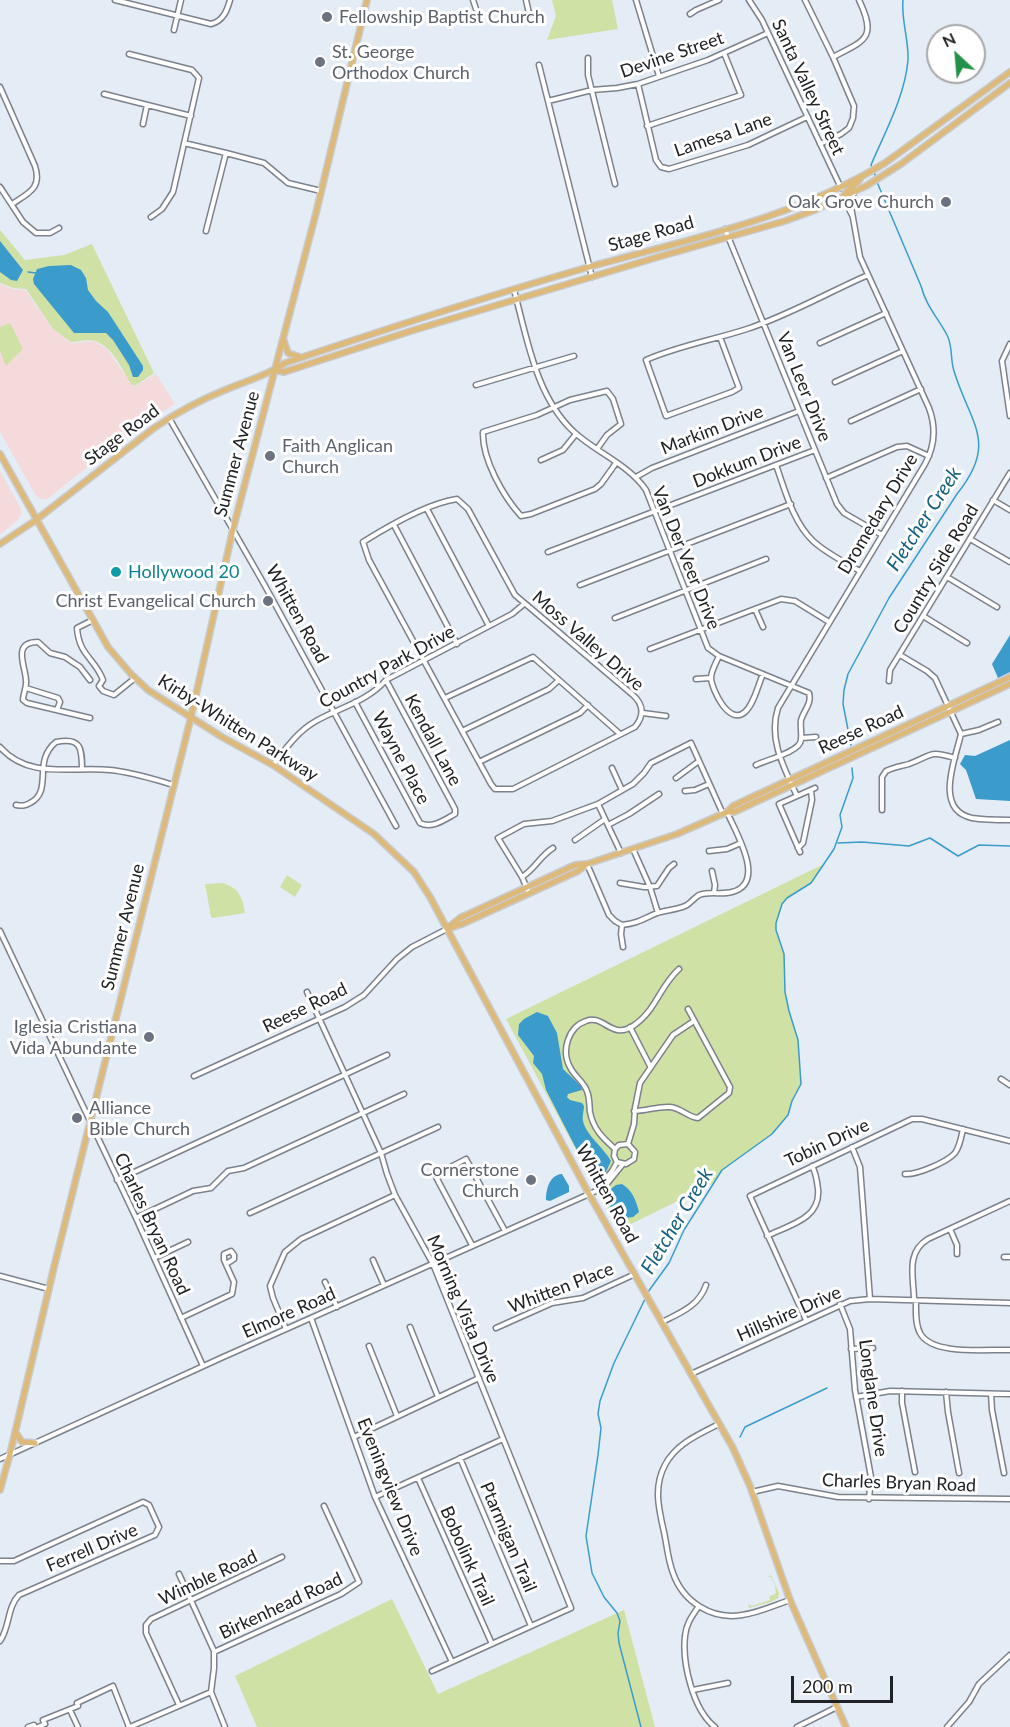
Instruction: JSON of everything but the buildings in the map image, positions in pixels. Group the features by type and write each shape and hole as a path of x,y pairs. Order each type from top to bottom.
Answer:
{"main road":[{"name":"Summer Avenue","path":"0,1488 16,1431 90,1119 191,717 233,529 321,191 367,0"},
{"name":"Stage Road","path":"0,544 36,520 137,440 169,418 222,391 275,370 285,363 368,335 589,267 797,207 841,188 885,163 1010,72"},
{"name":"Stage Road","path":"275,370 284,372 784,221 819,208 843,198 889,172 933,142 1010,83"},
{"path":"843,198 847,189 862,177"},
{"path":"819,208 841,195 841,188"},
{"path":"353,350 354,343 368,335"},
{"path":"283,339 288,353 302,357"},
{"name":"Kirby-Whitten Parkway","path":"0,454 108,647 135,678 148,690 222,737 273,765 374,834 393,850"},
{"name":"Reese Road","path":"950,709 1010,677"},
{"name":"Reese Road","path":"447,929 587,864 677,834 725,813 734,812 791,782 1010,684"},
{"name":"Whitten Road","path":"393,850 414,872 447,929 589,1194 720,1423 752,1492 790,1600 846,1727"},
{"path":"16,1431 22,1442 35,1443"}],"street":[{"path":"115,0 133,2 207,23 222,19 230,0"},
{"path":"174,30 181,0"},
{"path":"473,0 476,9"},
{"path":"526,0 530,18"},
{"path":"636,0 659,76"},
{"path":"690,14 718,0"},
{"name":"Santa Valley Street","path":"749,0 768,33 841,188"},
{"path":"805,0 853,103 854,115 851,124 843,133 820,144"},
{"path":"833,57 858,45 867,34 868,20 859,0"},
{"name":"Devine Street","path":"548,101 592,90 638,84 703,62 768,33"},
{"path":"647,126 741,95 724,53"},
{"path":"129,54 195,72 199,78 173,192 162,209 151,217"},
{"path":"588,58 588,75 615,184"},
{"path":"539,65 592,278"},
{"name":"Lamesa Lane","path":"638,84 656,160 661,167 669,168 748,145 807,117"},
{"path":"0,87 35,166 39,182 30,192 12,204"},
{"path":"104,94 191,116"},
{"path":"143,124 147,105"},
{"path":"184,142 264,163 288,183 321,191"},
{"path":"206,231 226,153"},
{"path":"0,188 23,222 36,233 50,233 59,228"},
{"name":"Dromedary Drive","path":"797,796 775,737 775,718 780,704 929,456 933,439 930,411 858,250 850,201 856,191"},
{"name":"Dromedary Drive","path":"843,198 852,215"},
{"name":"Van Leer Drive","path":"724,229 840,508 882,535"},
{"path":"720,337 739,388 666,416 646,360 763,323 868,275"},
{"name":"Van Der Veer Drive","path":"514,290 536,367 553,408 576,434 636,477 646,490 708,648 718,656 810,692 810,702 802,720 801,738"},
{"path":"820,343 886,313"},
{"path":"1010,344 1002,361 1010,416"},
{"path":"835,382 903,351"},
{"path":"477,385 574,356"},
{"path":"851,421 921,389"},
{"path":"597,449 606,436 621,424 608,391 570,400 483,432 490,465 520,516 531,514 595,489 616,463"},
{"name":"Markim Drive","path":"636,477 652,468 799,411"},
{"name":"Whitten Road","path":"169,418 233,529 396,826"},
{"path":"541,460 563,450 576,434"},
{"path":"826,478 897,447 907,446 929,456"},
{"name":"Dokkum Drive","path":"548,552 815,450"},
{"path":"776,465 799,522 811,539 821,548 860,571"},
{"name":"Country Side Road","path":"888,681 889,672 1010,473"},
{"name":"Moss Valley Drive","path":"427,509 457,499 468,509 515,595 633,694 639,700 643,713"},
{"path":"993,500 1010,510"},
{"path":"580,585 791,504"},
{"path":"489,626 427,509 378,531 363,542 369,560 495,789 513,789 635,727 643,713 666,716"},
{"path":"394,525 457,644"},
{"path":"970,539 1010,562"},
{"path":"615,618 766,559"},
{"path":"946,577 997,607"},
{"path":"650,649 778,600 788,599 829,622"},
{"name":"Country Park Drive","path":"273,765 302,730 317,720 377,690 386,680 512,614 524,604"},
{"path":"755,609 763,627"},
{"path":"923,616 968,643"},
{"path":"94,620 77,628 82,651 101,674 103,680 99,686"},
{"path":"90,718 27,703 23,700 26,688 21,653 25,646 31,642 38,642 50,653 65,657 80,667 103,691 114,695 135,678"},
{"path":"900,655 934,676 961,734 956,758 949,775 948,788 951,800 958,811 969,817 1010,820"},
{"path":"718,656 711,678 721,704 735,715 749,708 763,674"},
{"path":"445,698 533,657 620,734"},
{"path":"696,679 711,678"},
{"name":"Kendall Lane","path":"386,680 454,809 455,814 434,825 424,825"},
{"path":"462,731 549,689 558,680"},
{"path":"26,688 58,698 60,702 57,710"},
{"name":"Wayne Place","path":"355,702 420,823 424,825"},
{"path":"479,762 580,713 588,705"},
{"path":"739,715 740,722"},
{"path":"961,734 998,722"},
{"path":"756,765 796,748 801,743 801,738 816,737"},
{"path":"16,805 22,806 39,796 42,789 45,757 52,745 61,741 73,741 79,745 82,753 82,769"},
{"path":"528,890 498,838 524,824 552,821 598,804 633,784 651,763 691,743 709,784 741,843 750,872 748,881 743,887 729,893 698,896 683,907 658,913 638,924 622,925 609,915 587,864"},
{"path":"0,747 20,763 44,769 114,770 174,785"},
{"path":"882,810 882,777 886,771 932,753 956,758"},
{"path":"676,778 699,761"},
{"path":"612,768 622,790"},
{"path":"685,791 695,790 709,784"},
{"path":"813,789 803,843 799,850 779,804 797,796 813,789"},
{"path":"608,825 659,794"},
{"path":"598,804 621,853"},
{"path":"575,840 605,819"},
{"path":"709,851 727,849 741,843"},
{"path":"522,877 532,871 542,857 553,848"},
{"path":"633,849 650,887 658,913"},
{"path":"620,883 657,886 674,864"},
{"path":"712,871 714,893"},
{"path":"622,925 623,946"},
{"name":"Reese Road","path":"194,1076 319,1020 364,995 396,960 412,947 447,929"},
{"name":"Charles Bryan Road","path":"0,931 90,1119 203,1366"},
{"path":"615,1149 603,1139 593,1123 588,1092 569,1066 566,1044 576,1027 587,1020 598,1021 615,1030 630,1028 651,1011 662,987 679,969"},
{"name":"Morning Vista Drive","path":"307,992 381,1153 396,1195 433,1264 571,1608 531,1626"},
{"path":"634,1111 669,1107 698,1118 729,1093 729,1087 688,1009"},
{"path":"628,1144 634,1124 634,1111 640,1083 673,1035 694,1021"},
{"path":"630,1028 650,1066"},
{"path":"117,1180 387,1054"},
{"path":"1001,1079 1010,1085"},
{"path":"136,1218 193,1191 211,1188 228,1170 244,1168 404,1094"},
{"name":"Tobin Drive","path":"767,1236 750,1196 906,1121 918,1118 963,1129"},
{"path":"250,1213 438,1126"},
{"path":"905,1174 916,1173 951,1156 960,1143 963,1129 1010,1141"},
{"path":"622,1143 628,1144 634,1148 635,1155 632,1161 623,1164 617,1162 614,1156 615,1149 622,1143"},
{"path":"852,1147 860,1171 870,1299"},
{"path":"472,1245 435,1175 466,1159 505,1231"},
{"path":"596,1191 617,1162"},
{"path":"596,1191 601,1191 613,1179 623,1164"},
{"path":"806,1320 767,1236 806,1217 816,1208 818,1192 816,1174 812,1166"},
{"name":"Elmore Road","path":"0,1459 596,1191"},
{"path":"286,1329 270,1286 285,1252 301,1239 396,1195"},
{"path":"1010,1201 926,1240 915,1251 912,1262 919,1331 925,1340 941,1348 1010,1350"},
{"path":"950,1229 957,1245 957,1254"},
{"path":"154,1258 188,1242"},
{"path":"1004,1257 1010,1257"},
{"path":"373,1260 384,1285"},
{"path":"181,1318 232,1294 234,1282 226,1264"},
{"name":"Whitten Place","path":"496,1328 552,1303 583,1298 634,1274"},
{"path":"0,1276 50,1290"},
{"path":"325,1282 337,1307"},
{"path":"662,1322 692,1306 706,1285"},
{"name":"Hillshire Drive","path":"691,1374 840,1304 854,1300 1010,1304"},
{"name":"Longlane Drive","path":"840,1304 849,1324 856,1397 871,1477 869,1498"},
{"name":"Eveningview Drive","path":"311,1318 375,1497 452,1662"},
{"path":"410,1327 438,1397"},
{"path":"369,1346 397,1416"},
{"path":"851,1349 873,1348"},
{"path":"354,1437 479,1378"},
{"path":"856,1397 887,1391 1010,1394"},
{"path":"902,1391 902,1405 915,1472"},
{"path":"946,1392 959,1473"},
{"path":"991,1394 1004,1473"},
{"path":"720,1423 675,1451 664,1465 658,1484 659,1511 672,1572 683,1593 710,1612 734,1616 750,1614 790,1600"},
{"path":"375,1497 503,1439"},
{"name":"Ptarmigan Trail","path":"460,1458 531,1626"},
{"name":"Bobolink Trail","path":"418,1478 492,1644"},
{"name":"Charles Bryan Road","path":"752,1492 778,1486 822,1496 1010,1499"},
{"name":"Ferrell Drive","path":"0,1561 14,1561 143,1502 149,1505 159,1527 154,1535 19,1595 13,1603 6,1630 0,1641"},
{"name":"Birkenhead Road","path":"214,1652 341,1594 358,1582 324,1506"},
{"name":"Wimble Road","path":"179,1705 144,1624 282,1557"},
{"path":"179,1574 214,1652 211,1692 225,1727"},
{"path":"699,1606 688,1623 685,1636 685,1657 700,1710 715,1727"},
{"path":"432,1671 531,1626"},
{"path":"947,1727 969,1702 978,1684 1010,1656"},
{"path":"693,1690 728,1683"},
{"path":"28,1727 45,1724 44,1720 70,1708 70,1710 78,1706 77,1703 113,1687 130,1727 211,1692"},
{"path":"797,1727 837,1707"},
{"path":"70,1710 78,1727"}],"shaded area":[{"path":"0,284 13,289 25,290 53,329 71,343 94,341 107,349 134,387 156,374 175,404 134,431 47,499 40,499 35,494 0,432"},
{"path":"0,471 21,509 21,515 0,534"}],"green space":[{"path":"552,0 612,0 618,29 547,40 556,16"},
{"path":"0,230 25,260 64,255 92,244 154,373 135,386 131,384 107,348 93,340 71,342 53,329 26,289 13,288 0,283"},
{"path":"10,323 23,349 6,366 0,351 0,327"},
{"path":"826,863 811,883 787,898 782,904 776,923 784,954 785,992 798,1040 801,1084 788,1115 772,1134 722,1170 714,1183 619,1230 506,1019"},
{"path":"287,875 302,885 295,897 280,887"},
{"path":"222,883 236,890 243,902 245,913 211,917 205,884"},
{"path":"771,1575 779,1593 778,1598 749,1608 748,1604 752,1606 770,1600 769,1597 776,1593 771,1577 768,1577"},
{"path":"392,1599 438,1694 624,1610 655,1727 257,1727 235,1676"}],"water":[{"path":"0,241 23,270 17,281 11,280 0,272"},
{"path":"71,265 81,270 86,278 88,290 108,312 143,366 138,377 133,377 129,365 106,333 74,333 34,284 33,279 37,269"},
{"path":"1010,635 1010,672 998,678 992,664"},
{"path":"1010,740 1010,801 976,799 966,770 960,764 965,755 975,756"},
{"path":"537,1012 548,1016 557,1033 563,1069 581,1086 582,1090 568,1094 567,1097 582,1103 585,1126 611,1161 605,1174 595,1179 582,1160 546,1090 542,1074 533,1063 534,1056 518,1035 519,1024"},
{"path":"562,1174 569,1186 569,1192 550,1201 546,1200 551,1180"},
{"path":"622,1184 633,1196 639,1212 633,1217 619,1219 608,1204 608,1191"}],"waterway":[{"name":"Fletcher Creek","path":"876,177 871,165 894,114 903,87 908,60 903,0"},
{"name":"Fletcher Creek","path":"851,745 843,704 848,674 889,598 970,476 979,446 973,419 954,371 949,339 926,300 877,182"},
{"path":"28,272 36,273"},
{"name":"Fletcher Creek","path":"648,1292 669,1263 684,1230 722,1170 772,1134 788,1115 801,1084 798,1040 785,992 784,954 776,923 782,904 787,898 811,883 834,849 842,827 840,815 853,778 852,768"},
{"path":"838,843 862,842 909,846 930,838 958,856 979,845 1010,846"},
{"name":"Fletcher Creek","path":"641,1727 619,1643 620,1621 592,1573 586,1536 601,1428 598,1414 600,1401 614,1363 646,1297"},
{"path":"740,1437 745,1427 827,1388"}],"place":[{"name":"Fellowship Baptist Church","path":"327,17"},
{"name":"St. George Orthodox Church","path":"320,62"},
{"name":"Oak Grove Church","path":"946,202"},
{"name":"Faith Anglican Church","path":"270,456"},
{"name":"Hollywood 20","path":"116,572"},
{"name":"Christ Evangelical Church","path":"268,601"},
{"name":"Iglesia Cristiana Vida Abundante","path":"149,1037"},
{"name":"Alliance Bible Church","path":"77,1118"},
{"name":"Cornerstone Church","path":"531,1180"}]}
